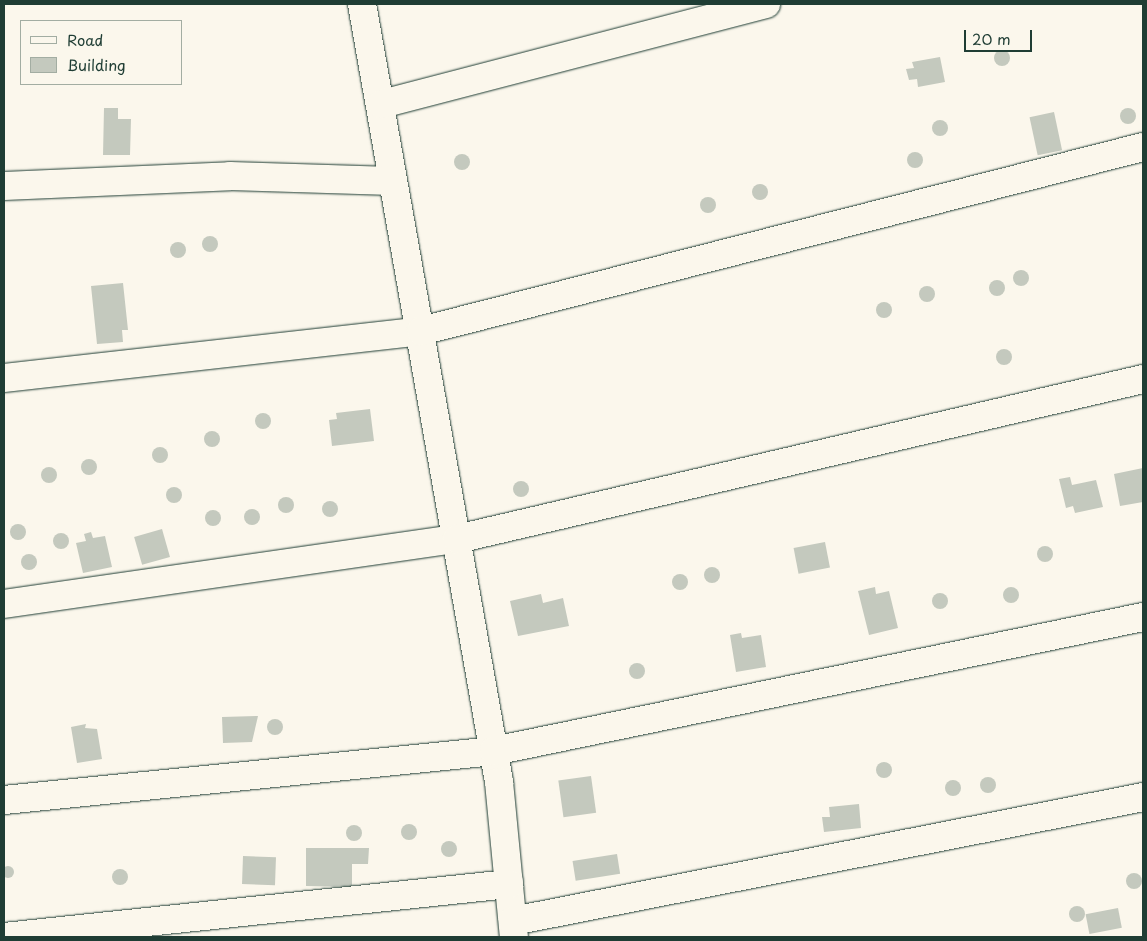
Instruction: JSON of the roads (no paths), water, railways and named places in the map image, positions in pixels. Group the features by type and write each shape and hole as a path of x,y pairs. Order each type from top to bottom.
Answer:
{"street":[{"path":"362,4 382,104 392,181 421,331 494,751 514,929 1143,797"},
{"path":"382,104 766,4"},
{"path":"4,378 421,331 1143,147"},
{"path":"4,186 230,176 392,181"},
{"path":"4,604 457,539 1143,379"},
{"path":"4,800 494,751 1143,617"},
{"path":"4,937 509,884"}]}
